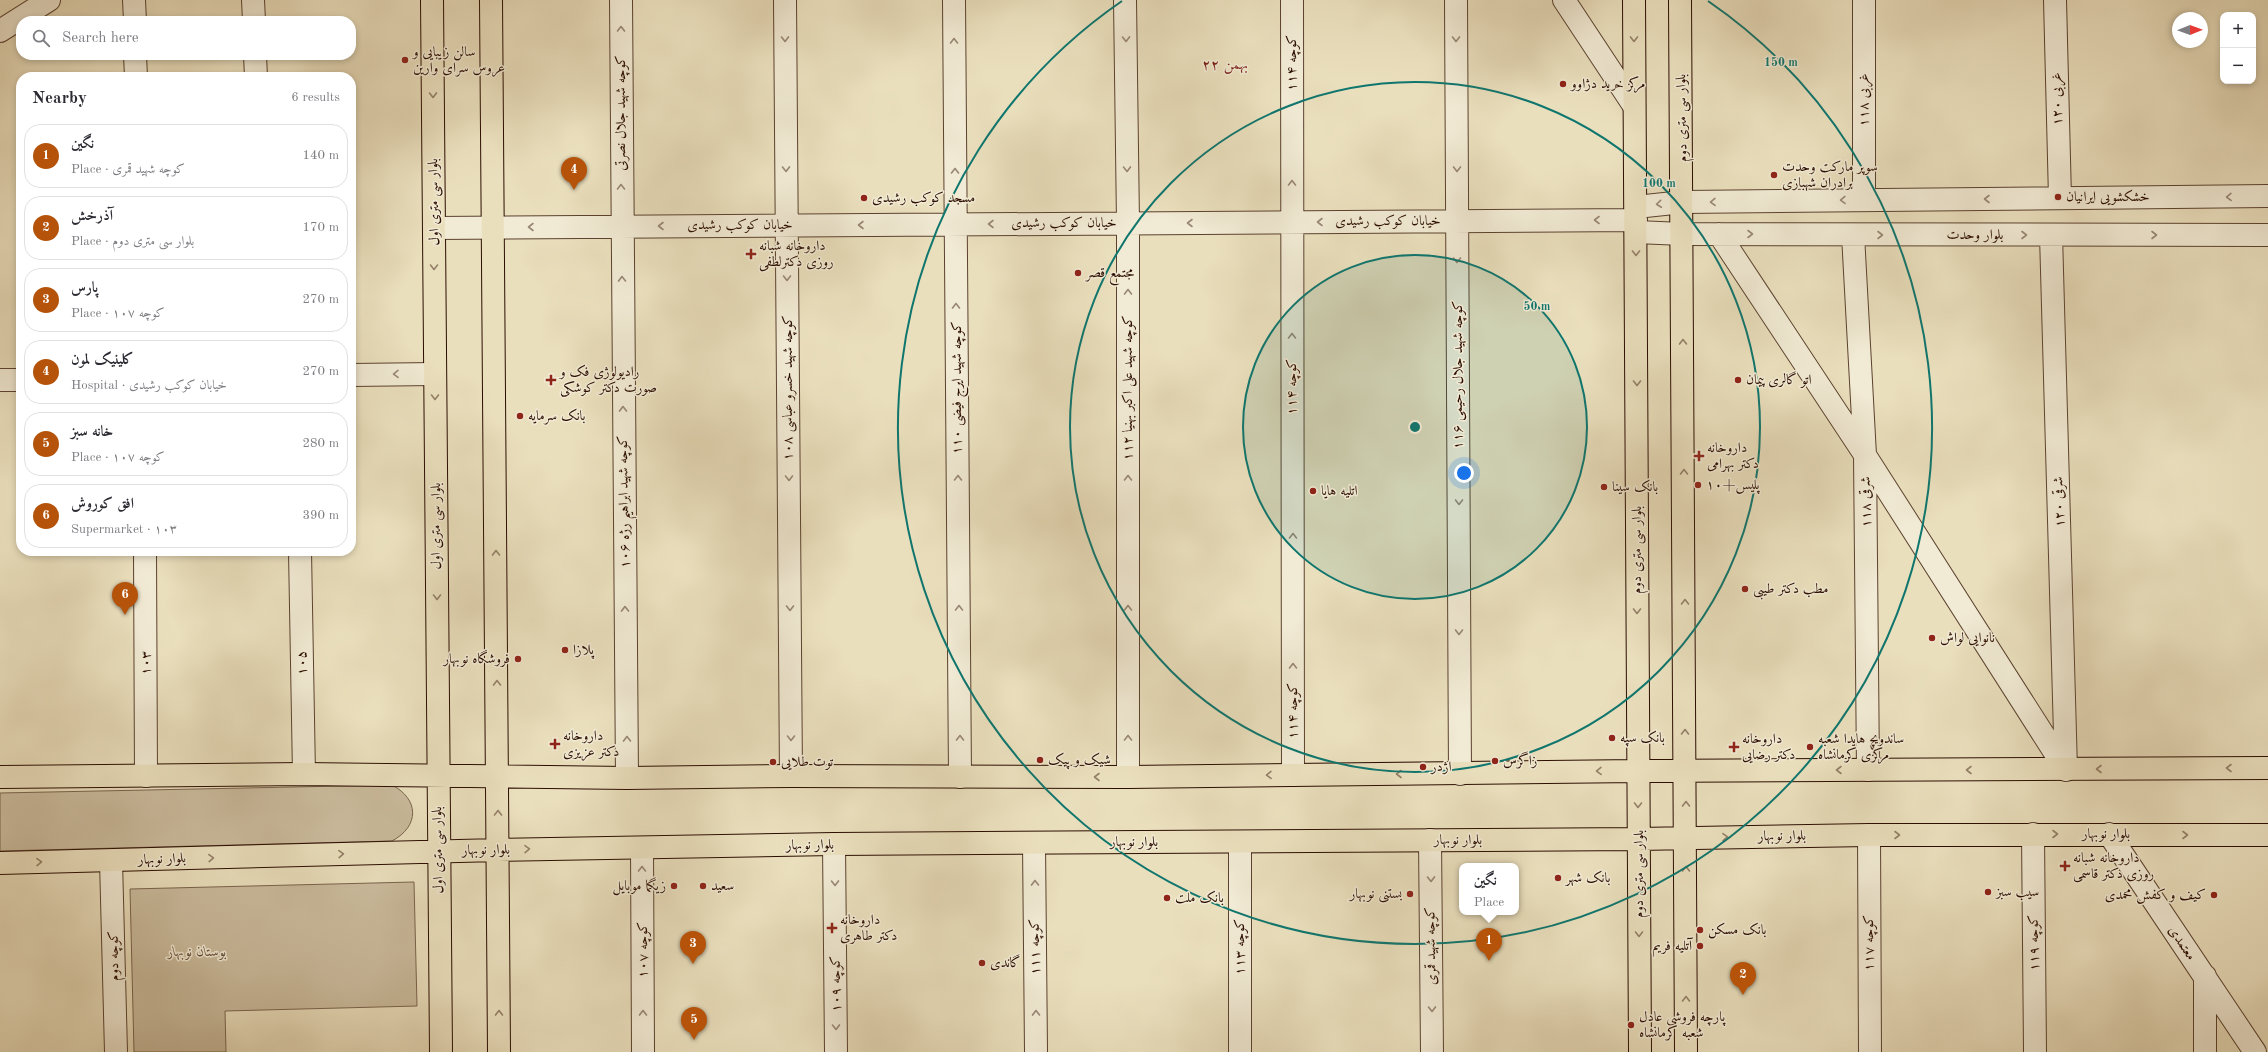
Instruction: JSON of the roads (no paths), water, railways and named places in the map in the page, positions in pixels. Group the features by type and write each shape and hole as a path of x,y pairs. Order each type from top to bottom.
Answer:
{"main road":[{"name":"بلوار سی متری اول","path":"432,0 438,851 441,1052"},
{"path":"491,0 499,1052"},
{"name":"بلوار سی متری دوم","path":"1634,0 1640,1052"},
{"name":"بلوار سی متری دوم","path":"1680,0 1683,202 1686,1052"},
{"path":"0,777 304,774 627,778 791,776 960,777 1460,774 1638,771 2268,768"},
{"name":"بلوار نوبهار","path":"0,863 438,851 834,844 1638,839 1869,835 2268,835"}],"street":[{"path":"24,16 49,0"},
{"path":"134,0 134,16"},
{"path":"253,0 254,16"},
{"name":"کوچه شهید جلال نصرتی","path":"621,0 621,226"},
{"name":"کوچه شهید خسرو عباسی ۱۰۸","path":"785,0 791,776"},
{"name":"کوچه شهید ایرج فیضی ۱۱۰","path":"954,0 960,777"},
{"name":"کوچه شهید علی اکبر بهنیا ۱۱۲","path":"1125,0 1128,223 1128,776"},
{"name":"کوچه ۱۱۴","path":"1292,0 1293,775"},
{"name":"کوچه شهید جلال رحیمی ۱۱۶","path":"1456,0 1460,774"},
{"path":"1564,0 1634,106"},
{"name":"۱۱۸ غربی","path":"1864,0 1864,200"},
{"name":"۱۲۰ غربی","path":"2055,0 2060,198"},
{"path":"0,31 16,21"},
{"path":"135,60 136,72"},
{"path":"255,60 256,72"},
{"path":"1636,219 1683,202 2268,196"},
{"name":"خیابان کوکب رشیدی","path":"434,228 1636,219"},
{"name":"بلوار وحدت","path":"1636,219 1683,234 2268,235"},
{"name":"کوچه شهید ابراهیم رژه ۱۰۶","path":"621,226 627,778"},
{"path":"1719,234 1866,456 2066,770"},
{"name":"۱۱۸ شرقی","path":"1853,234 1866,456 1868,770"},
{"name":"۱۲۰ شرقی","path":"2051,234 2066,770"},
{"path":"356,375 435,374"},
{"path":"0,380 16,380"},
{"name":"۱۰۳","path":"145,556 146,776"},
{"name":"۱۰۵","path":"300,556 304,774"},
{"name":"کوچه ۱۱۹","path":"2033,834 2035,1052"},
{"name":"معتمدی","path":"2109,834 2255,1052"},
{"name":"کوچه ۱۱۷","path":"1869,835 1870,1052"},
{"name":"کوچه شهید قمری","path":"1430,840 1432,1052"},
{"name":"کوچه ۱۱۳","path":"1240,842 1240,1052"},
{"name":"کوچه ۱۱۱","path":"1034,843 1036,1052"},
{"name":"کوچه ۱۰۹","path":"834,844 836,1052"},
{"name":"کوچه ۱۰۷","path":"642,848 643,1052"},
{"name":"کوچه دوم","path":"112,861 116,1052"},
{"path":"2205,976 2205,1052"}],"place":[{"name":"سالن زیبایی‌ و عروس سرای وارین","path":"405,60"},
{"name":"مرکز خرید دژاوو","path":"1563,84"},
{"name":"سوپر مارکت وحدت برادران شهبازی","path":"1774,175"},
{"name":"کلینیک لمون","path":"574,190"},
{"name":"خشکشویی ایرانیان","path":"2058,197"},
{"name":"مسجد کوکب رشیدی","path":"864,198"},
{"name":"داروخانه شبانه روزی دکترلطفی","path":"751,254"},
{"name":"مجتمع قصر","path":"1078,273"},
{"name":"رادیولوژی فک و صورت دکتر کوشکی","path":"551,380"},
{"name":"اتو گالری پیمان","path":"1738,380"},
{"name":"بانک سرمایه","path":"520,416"},
{"name":"داروخانه دکتر بهرامی","path":"1699,456"},
{"name":"پلیس+۱۰","path":"1698,485"},
{"name":"بانک سینا","path":"1604,487"},
{"name":"اتلیه هایا","path":"1313,491"},
{"name":"مطب دکتر طیبی","path":"1745,589"},
{"name":"افق کوروش","path":"125,615"},
{"name":"نانوایی لواش","path":"1932,638"},
{"name":"پلازا","path":"565,650"},
{"name":"فروشگاه نوبهار","path":"518,659"},
{"name":"بانک سپه","path":"1612,738"},
{"name":"داروخانه دکتر عزیزی","path":"555,744"},
{"name":"داروخانه دکتر رضایی","path":"1734,747"},
{"name":"ساندویچ هایدا شعبه مرکزی کرمانشاه","path":"1810,747"},
{"name":"شیک و پیک","path":"1040,760"},
{"name":"زاگرس","path":"1495,761"},
{"name":"توت طلایی","path":"773,762"},
{"name":"اژدر","path":"1423,767"},
{"name":"داروخانه شبانه روزی دکتر قاسمی","path":"2065,866"},
{"name":"بانک شهر","path":"1558,878"},
{"name":"زیگما موبایل","path":"674,886"},
{"name":"سعید","path":"703,886"},
{"name":"سیب سبز","path":"1988,892"},
{"name":"بستنی نوبهار","path":"1410,894"},
{"name":"کیف و کفش محمدی","path":"2214,895"},
{"name":"بانک ملت","path":"1167,898"},
{"name":"داروخانه دکتر طاهری","path":"832,928"},
{"name":"بانک مسکن","path":"1700,930"},
{"name":"آتلیه فریم","path":"1700,946"},
{"name":"نگین","path":"1489,961"},
{"name":"گاندی","path":"982,963"},
{"name":"پارس","path":"693,964"},
{"name":"آذرخش","path":"1743,995"},
{"name":"پارچه فروشی عادل شعبه کرمانشاه","path":"1631,1025"},
{"name":"خانه سبز","path":"694,1040"}],"district":[{"name":"۲۲ بهمن","path":"1225,65"}],"park label":[{"name":"بوستان نوبهار","path":"197,952"}]}
